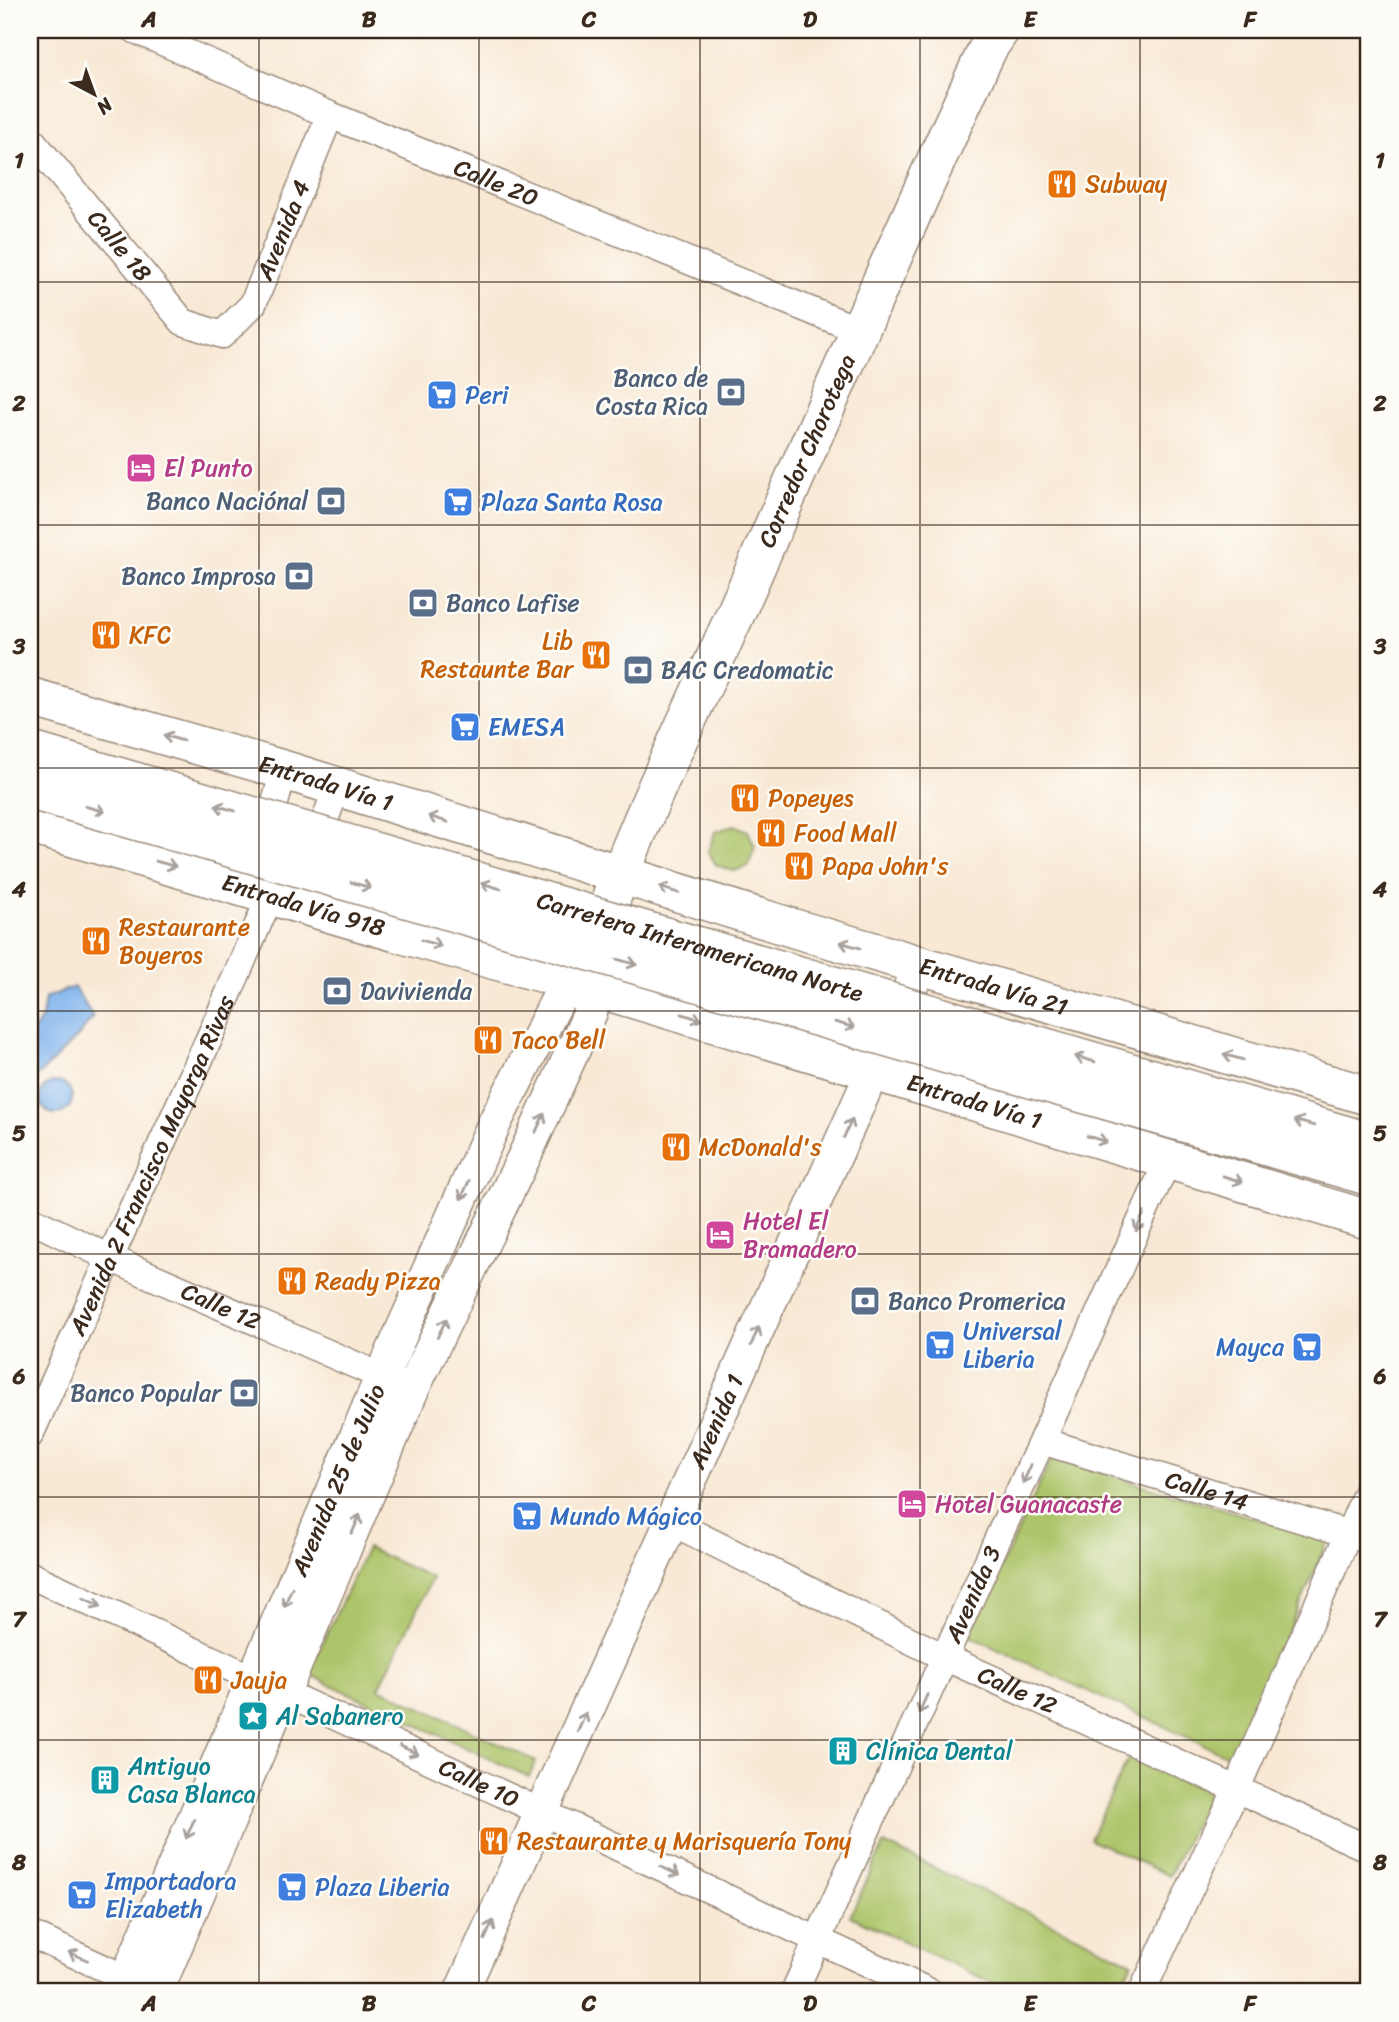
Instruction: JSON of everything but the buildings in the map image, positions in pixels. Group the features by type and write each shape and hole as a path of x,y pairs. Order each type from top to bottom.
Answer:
{"main road":[{"name":"Corredor Chorotega","path":"620,874 924,184 988,48 1000,30"},
{"name":"Entrada Vía 1","path":"30,697 284,770 620,874"},
{"name":"Carretera Interamericana Norte","path":"30,751 1369,1142"},
{"name":"Carretera Interamericana Norte","path":"30,790 1369,1176"},
{"name":"Entrada Vía 918","path":"30,825 460,951 580,983"},
{"name":"Entrada Vía 21","path":"620,874 719,906 1369,1096"},
{"name":"Avenida 25 de Julio","path":"580,983 620,874"},
{"name":"Entrada Vía 1","path":"580,983 1369,1220"}],"street":[{"name":"Calle 20","path":"135,30 330,115 861,331"},
{"name":"Avenida 4","path":"222,335 253,304 330,115"},
{"name":"Calle 18","path":"30,138 183,322 222,335"},
{"path":"284,770 257,868 271,894 304,879 337,786"},
{"name":"Avenida 2 Francisco Mayorga Rivas","path":"30,1435 213,1030 271,894"},
{"name":"Avenida 1","path":"461,1992 920,965"},
{"name":"Avenida 25 de Julio","path":"580,983 591,1011 412,1390 284,1691 143,1989 254,1677 382,1376 501,1111 559,997 580,983"},
{"name":"Avenida 3","path":"794,1992 1168,1160"},
{"name":"Calle 12","path":"30,1219 110,1258 412,1390"},
{"name":"Calle 14","path":"1042,1441 1359,1536"},
{"path":"1142,1992 1237,1787 1359,1536 1369,1487"},
{"name":"Calle 12","path":"671,1522 944,1657 1237,1787 1369,1849"},
{"name":"Calle 10","path":"30,1574 930,1992"},
{"path":"30,1934 143,1989"}],"green space":[{"path":"734,825 748,831 755,847 748,866 734,871 716,865 708,851 715,832"},
{"path":"1052,1458 1328,1540 1234,1759 969,1636"},
{"path":"367,1548 432,1578 379,1688 536,1761 529,1777 308,1674"},
{"path":"1130,1755 1209,1793 1169,1876 1090,1839"},
{"path":"884,1844 1132,1962 1117,1992 1011,1992 850,1916"}],"water":[{"path":"74,987 93,1017 38,1076 30,1069 30,1037 42,1018 45,998"},
{"path":"56,1082 67,1087 72,1098 67,1109 56,1114 45,1109 40,1098 45,1087"}],"place":[{"name":"Subway","path":"1062,184"},
{"name":"Banco de Costa Rica","path":"731,392"},
{"name":"Peri","path":"442,395"},
{"name":"El Punto","path":"141,468"},
{"name":"Banco Naciónal","path":"331,501"},
{"name":"Plaza Santa Rosa","path":"458,502"},
{"name":"Banco Improsa","path":"299,576"},
{"name":"Banco Lafise","path":"423,603"},
{"name":"KFC","path":"106,635"},
{"name":"Lib Restaunte Bar","path":"596,655"},
{"name":"BAC Credomatic","path":"638,670"},
{"name":"EMESA","path":"465,727"},
{"name":"Popeyes","path":"745,798"},
{"name":"Food Mall","path":"771,833"},
{"name":"Papa John's","path":"799,866"},
{"name":"Restaurante Boyeros","path":"96,941"},
{"name":"Davivienda","path":"337,991"},
{"name":"Taco Bell","path":"488,1040"},
{"name":"McDonald's","path":"676,1147"},
{"name":"Hotel El Bramadero","path":"720,1235"},
{"name":"Ready Pizza","path":"292,1281"},
{"name":"Banco Promerica","path":"865,1301"},
{"name":"Universal Liberia","path":"940,1345"},
{"name":"Mayca","path":"1307,1347"},
{"name":"Banco Popular","path":"244,1393"},
{"name":"Hotel Guanacaste","path":"912,1504"},
{"name":"Mundo Mágico","path":"527,1516"},
{"name":"Jauja","path":"208,1680"},
{"name":"Al Sabanero","path":"253,1716"},
{"name":"Clínica Dental","path":"843,1751"},
{"name":"Antiguo Casa Blanca","path":"105,1780"},
{"name":"Restaurante y Marisquería Tony","path":"494,1841"},
{"name":"Plaza Liberia","path":"292,1887"},
{"name":"Importadora Elizabeth","path":"82,1895"}]}
